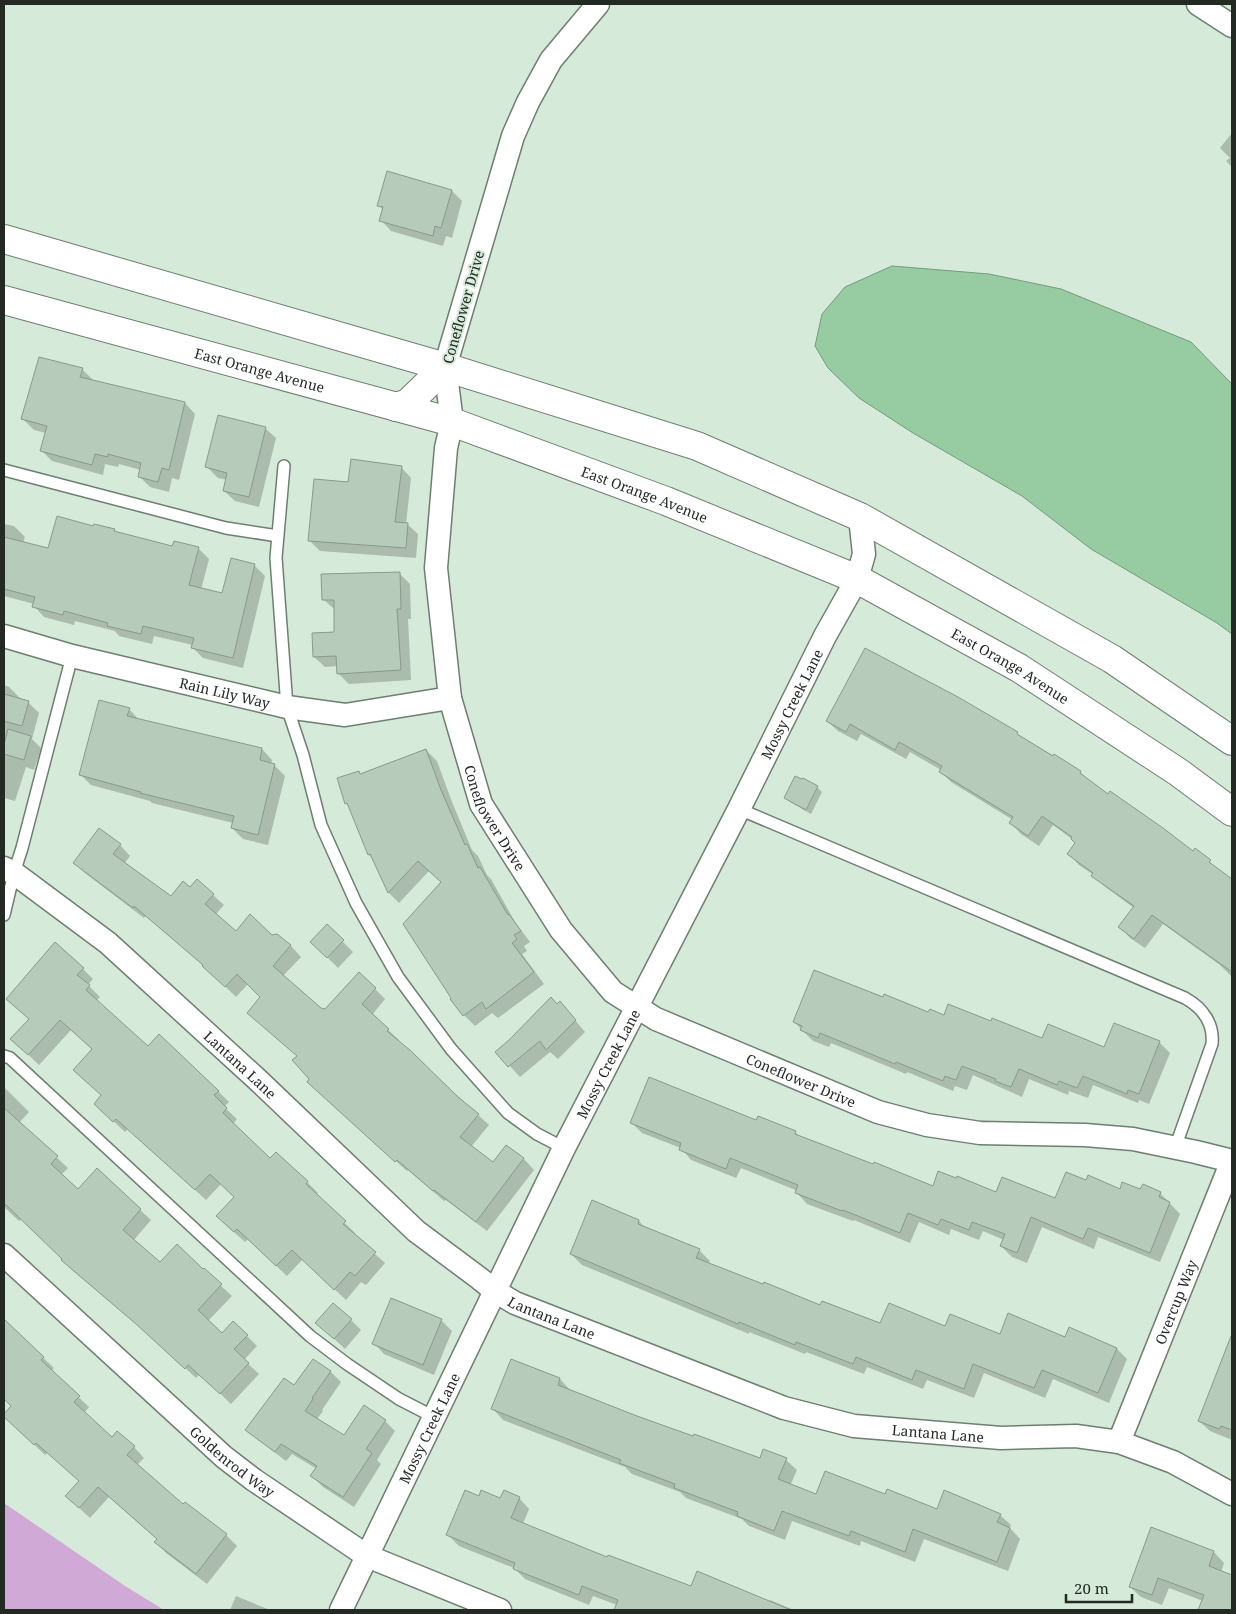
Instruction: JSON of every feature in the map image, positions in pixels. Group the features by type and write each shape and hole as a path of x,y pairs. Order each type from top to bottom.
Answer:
{"street":[{"name":"Coneflower Drive","path":"598,4 552,60 528,102 513,136 444,367 452,422 446,448 436,568 450,698 481,804 561,930 613,992 656,1019 878,1112 927,1125 980,1133 1085,1135 1133,1139 1232,1161"},
{"path":"1198,4 1232,26"},
{"path":"4,239 444,367 697,446 860,517 1112,659 1232,741"},
{"name":"East Orange Avenue","path":"4,301 452,422 666,501 856,579 1019,668 1178,772 1232,812"},
{"path":"396,407 408,403 444,367"},
{"name":"Mossy Creek Lane","path":"341,1610 564,1148 739,809 825,636 856,579 864,554 860,517"},
{"name":"Rain Lily Way","path":"4,636 72,656 288,707 345,715 450,698"},
{"name":"Lantana Lane","path":"9,870 108,943 260,1082 416,1230 495,1291 515,1303 784,1408 854,1426 1001,1438 1076,1436 1119,1442 1173,1462 1232,1494"},
{"name":"Overcup Way","path":"1119,1442 1232,1161"},
{"name":"Goldenrod Way","path":"4,1254 224,1457 254,1480 367,1556 500,1610"}],"lane":[{"path":"284,466 276,558 288,707 321,824 356,903 398,977 451,1049 508,1112 537,1134 564,1148"},
{"path":"4,470 226,528 278,536"},
{"path":"4,915 9,870 24,840 72,656"},
{"path":"739,809 1196,1004 1210,1024 1213,1034 1212,1044 1175,1148"},
{"path":"4,1056 10,1058 310,1336 399,1399 434,1417"}],"shaded area":[{"path":"892,266 989,274 1061,289 1191,342 1232,384 1232,634 1217,623 1091,549 1022,496 913,433 859,398 828,368 815,346 822,314 845,287"},
{"path":"4,1503 125,1586 164,1610 4,1610"}],"building":[{"path":"387,171 452,190 441,228 435,226 433,236 379,221 383,207 377,206"},
{"path":"39,357 83,368 80,377 185,402 169,470 162,468 158,482 138,477 141,463 108,454 108,457 95,454 92,465 40,451 47,426 21,419"},
{"path":"218,415 266,427 249,497 223,491 227,473 205,467"},
{"path":"351,459 402,466 395,522 408,523 406,548 308,541 314,479 348,482"},
{"path":"57,516 93,526 94,524 115,529 114,531 172,546 174,541 199,547 189,585 222,593 231,558 255,564 233,658 191,648 194,638 143,626 141,634 107,626 108,623 64,611 63,615 32,607 35,597 4,589 4,537 48,548"},
{"path":"400,572 401,609 397,609 401,670 337,674 336,656 313,657 312,633 334,632 334,600 322,600 321,574"},
{"path":"865,648 958,697 1018,732 1017,734 1053,756 1054,754 1081,771 1080,773 1108,794 1110,791 1193,851 1195,848 1211,860 1209,862 1232,879 1232,972 1152,915 1134,939 1118,927 1134,906 1091,876 1093,873 1067,854 1075,843 1071,839 1072,837 1042,816 1028,836 1009,823 1013,817 939,772 942,766 899,742 895,750 850,724 846,732 826,721"},
{"path":"4,694 29,701 22,726 4,721"},
{"path":"99,700 130,708 127,716 262,748 260,760 275,764 258,835 231,828 234,816 140,793 79,775"},
{"path":"8,729 31,736 24,760 4,754"},
{"path":"426,749 441,790 465,845 467,844 478,868 480,867 508,915 521,931 514,935 517,939 512,943 534,972 486,1009 482,1002 463,1016 450,999 403,924 441,882 418,861 388,893 370,854 368,855 347,803 345,804 337,778 359,771 360,774"},
{"path":"795,776 818,786 806,810 784,798"},
{"path":"99,828 121,844 113,854 171,896 183,881 190,887 197,879 214,894 205,904 236,931 250,914 272,935 277,934 291,945 273,966 321,1008 325,1009 359,972 376,988 362,1004 389,1029 387,1031 479,1114 460,1137 493,1162 506,1145 524,1158 476,1222 433,1191 397,1160 395,1162 307,1082 309,1079 292,1060 297,1056 247,1013 260,997 237,974 225,987 203,965 134,906 133,908 73,863"},
{"path":"327,924 344,940 327,958 310,942"},
{"path":"55,942 84,968 77,975 90,985 86,990 148,1046 159,1034 219,1091 214,1095 227,1108 223,1113 270,1158 276,1152 308,1181 306,1184 346,1221 343,1224 376,1252 355,1276 350,1272 334,1290 292,1250 276,1266 237,1229 234,1232 216,1216 234,1197 210,1174 195,1190 116,1119 113,1122 94,1104 101,1095 73,1070 92,1049 60,1020 28,1055 10,1039 29,1019 6,999"},
{"path":"814,970 883,997 884,994 928,1012 930,1009 944,1015 948,1004 991,1021 992,1018 1042,1038 1048,1024 1104,1047 1114,1023 1160,1041 1139,1094 1128,1090 1127,1094 1083,1076 1077,1088 1059,1081 1057,1085 1019,1069 1011,1087 962,1066 956,1080 945,1076 943,1081 896,1062 895,1064 820,1033 818,1038 800,1030 802,1026 793,1022"},
{"path":"551,997 557,1004 560,1001 576,1020 546,1050 540,1041 508,1067 495,1052"},
{"path":"649,1077 756,1120 758,1116 796,1131 795,1134 873,1164 874,1162 933,1186 938,1171 956,1178 957,1176 996,1192 1002,1177 1055,1198 1066,1172 1086,1180 1088,1175 1120,1189 1122,1182 1140,1189 1143,1184 1161,1192 1159,1197 1170,1202 1150,1253 1088,1228 1083,1239 1031,1217 1017,1253 1000,1246 1005,1234 972,1222 969,1230 941,1219 938,1225 908,1213 900,1233 795,1193 798,1185 730,1158 726,1169 679,1150 681,1143 630,1123"},
{"path":"4,1108 58,1156 51,1164 78,1189 97,1168 141,1209 123,1230 160,1262 177,1244 222,1284 198,1310 222,1333 233,1321 248,1335 234,1349 249,1363 220,1394 188,1365 185,1369 61,1260 4,1203"},
{"path":"592,1200 639,1220 638,1224 700,1249 696,1258 763,1284 764,1282 820,1305 822,1301 880,1323 889,1303 945,1326 950,1314 1000,1334 1008,1313 1065,1337 1069,1327 1117,1348 1098,1393 1042,1370 1034,1388 973,1364 964,1389 916,1370 912,1380 856,1357 853,1364 796,1342 795,1345 739,1322 738,1324 570,1254"},
{"path":"391,1298 442,1319 423,1365 372,1344"},
{"path":"333,1303 352,1319 334,1339 315,1323"},
{"path":"4,1319 44,1357 41,1360 80,1396 74,1402 112,1437 117,1431 135,1446 127,1455 183,1504 185,1502 227,1534 196,1574 154,1542 157,1539 98,1487 79,1508 65,1496 79,1481 36,1443 34,1445 4,1417 4,1414 11,1406 4,1399"},
{"path":"1231,1336 1232,1430 1221,1426 1219,1429 1198,1421"},
{"path":"313,1359 331,1371 305,1411 344,1435 364,1405 386,1420 366,1449 372,1453 343,1497 310,1476 317,1466 281,1444 275,1452 245,1430 284,1378 294,1385"},
{"path":"511,1359 560,1378 558,1385 637,1416 760,1458 763,1449 787,1458 778,1479 816,1494 825,1471 885,1494 887,1489 937,1509 944,1490 1001,1514 997,1522 1010,1528 997,1562 913,1529 905,1552 851,1531 849,1536 782,1511 774,1531 737,1516 738,1512 674,1488 675,1484 619,1463 621,1460 491,1409"},
{"path":"465,1490 479,1496 481,1490 500,1498 504,1490 520,1497 511,1518 607,1557 608,1555 691,1586 697,1571 791,1610 614,1610 618,1600 582,1586 579,1595 513,1569 515,1563 446,1535"},
{"path":"1151,1527 1214,1551 1209,1566 1232,1575 1232,1610 1198,1610 1204,1595 1158,1578 1152,1595 1129,1587"}]}
